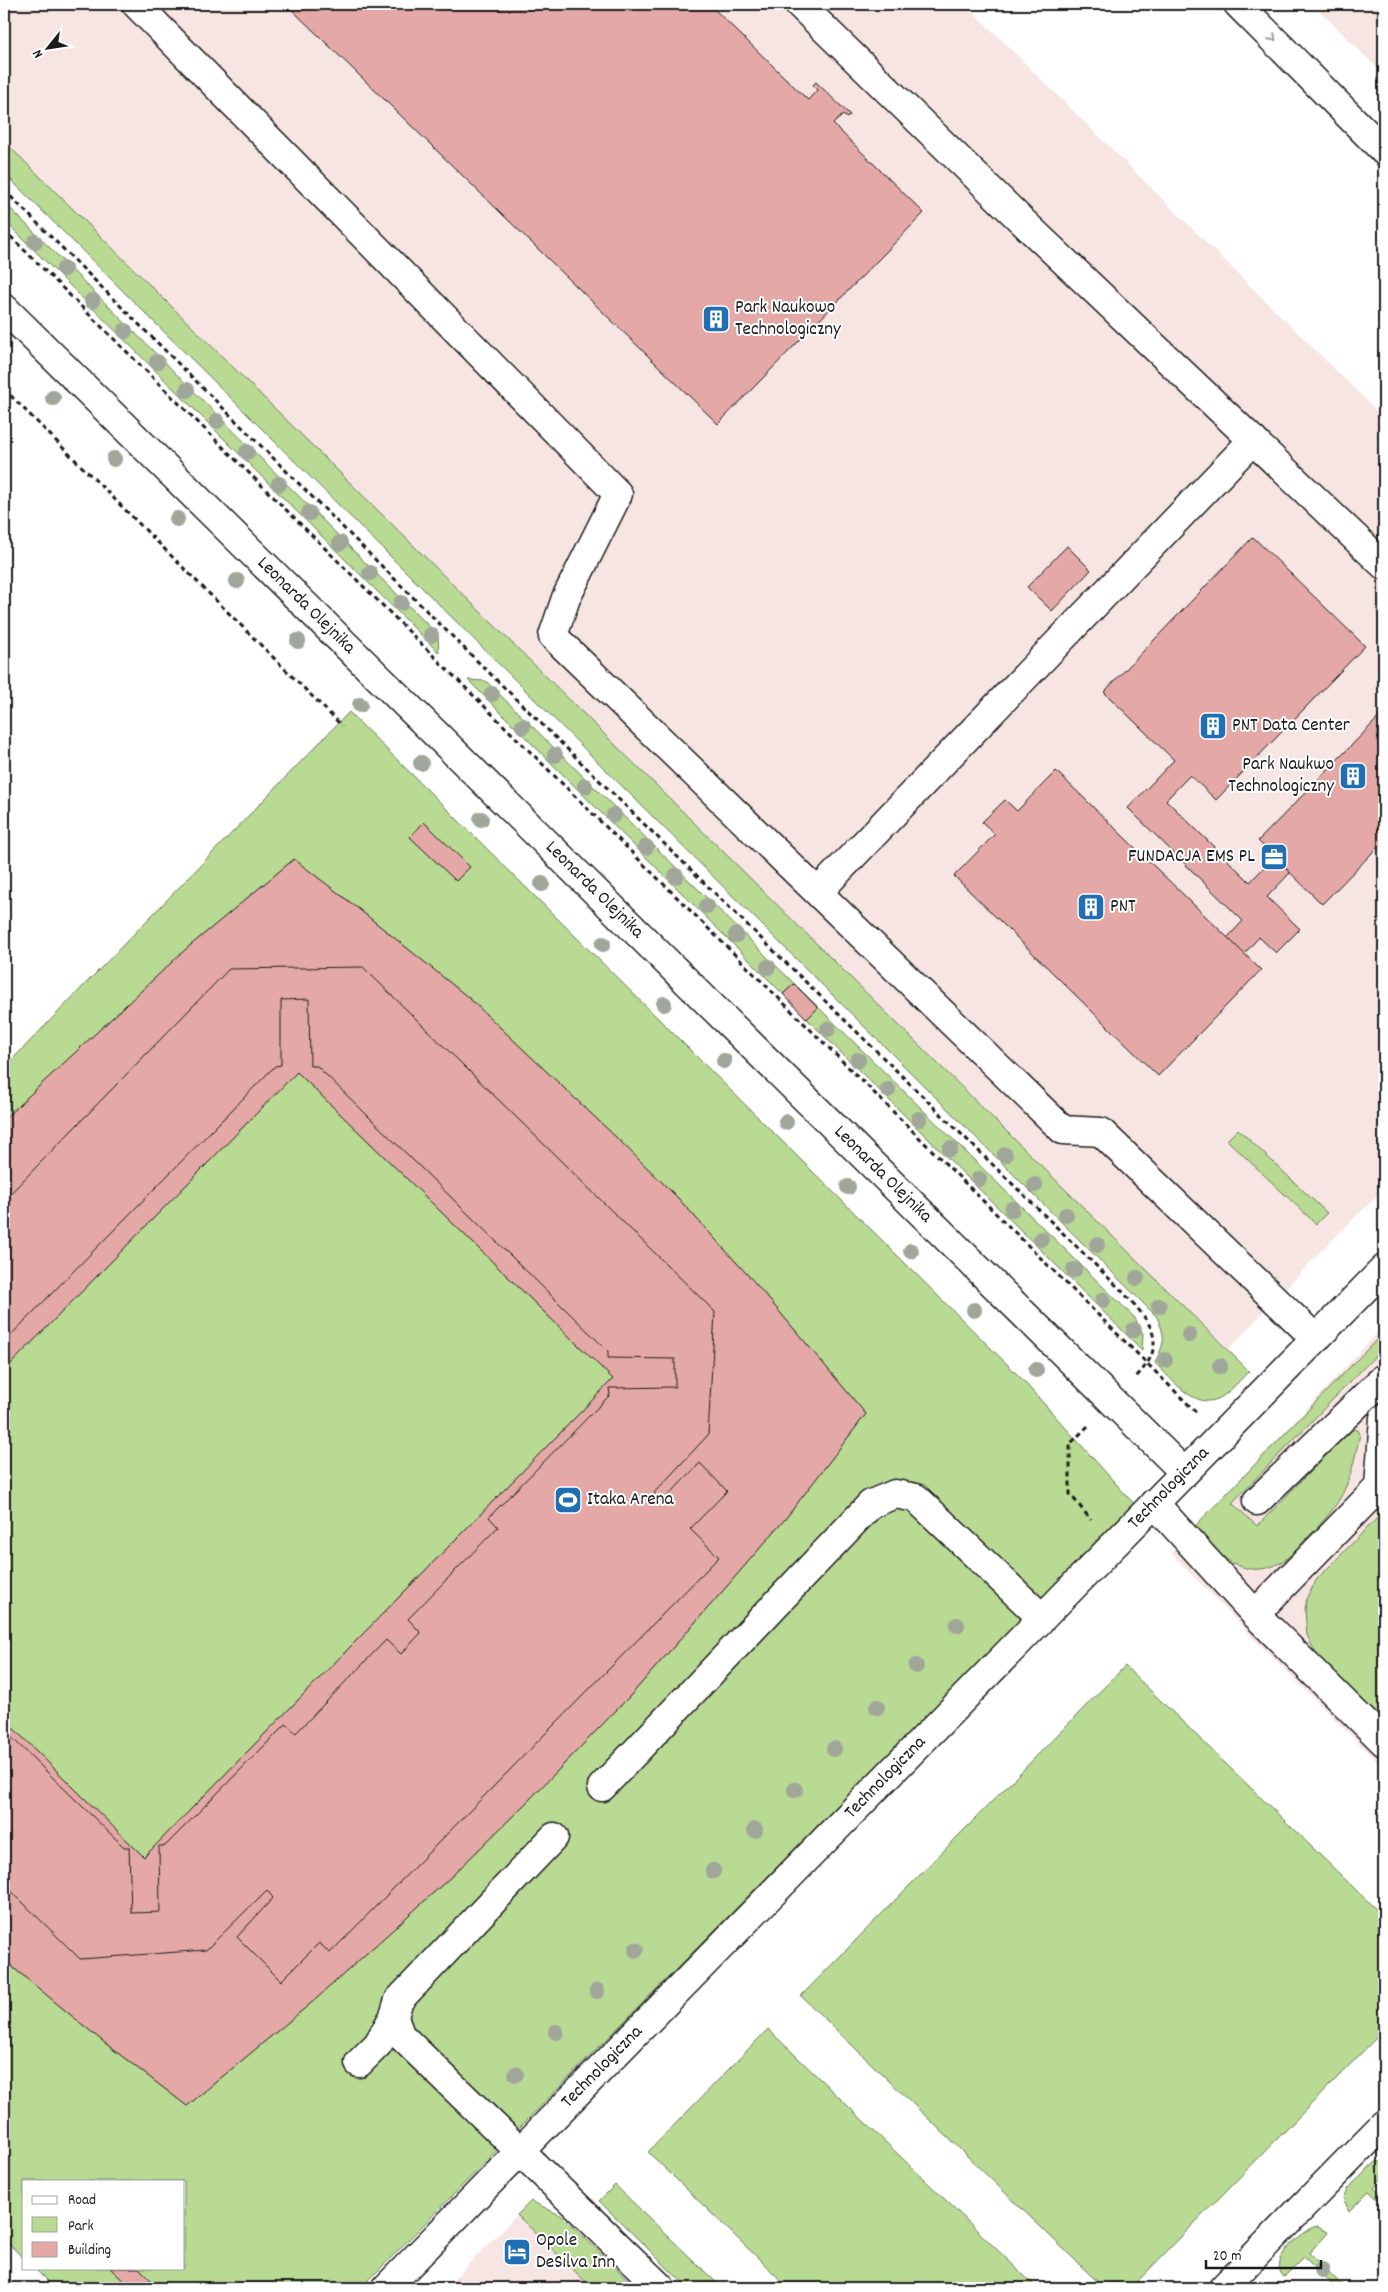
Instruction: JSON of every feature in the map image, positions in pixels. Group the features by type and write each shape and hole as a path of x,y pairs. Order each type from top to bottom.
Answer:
{"street":[{"path":"136,4 618,494 566,598 553,636 1063,1130 1101,1132 1316,1339"},
{"path":"799,4 1020,219 1384,565"},
{"path":"1238,4 1384,151"},
{"name":"Leonarda Olejnika","path":"4,308 1184,1472"},
{"path":"818,892 1253,440"},
{"name":"Technologiczna","path":"386,2288 1041,1617 1384,1269"},
{"path":"1257,1502 1384,1378"},
{"path":"1255,1614 1382,1485 1384,1418"},
{"path":"602,1787 871,1504 895,1494 916,1498 1041,1617"},
{"path":"1154,1503 1255,1614 1384,1742"},
{"path":"359,2064 378,2044 394,2016 399,2000 554,1837"},
{"path":"394,2016 400,2035 661,2288"},
{"path":"1223,2288 1384,2124"}],"path":[{"path":"4,190 454,638 1121,1290 1150,1322 1155,1341 1146,1362 1131,1382"},
{"path":"4,230 1197,1413"},
{"path":"4,389 342,726"},
{"path":"1094,1420 1070,1444 1070,1494 1094,1522"}],"shaded area":[{"path":"4,4 965,4 1384,418 1384,1189 1319,1253 1228,1350 4,141"},
{"path":"1313,4 1384,4 1384,75"},
{"path":"1384,1326 1384,1768 1257,1642 1171,1553"},
{"name":"Opole DeSilva Inn","path":"517,2215 592,2288 445,2288"}],"green space":[{"path":"4,141 1249,1371 1234,1387 1223,1396 1204,1401 1186,1392 1155,1363 1163,1341 1157,1317 4,173"},
{"path":"4,202 438,635 439,653 4,220"},
{"path":"468,680 486,681 1135,1318 1143,1334 1142,1350 807,1019 818,1008 794,984 783,994"},
{"name":"Itaka Arena","path":"349,712 1019,1376 1135,1505 361,2288 54,2288 36,2270 185,2270 185,2180 22,2180 22,2257 4,2239 4,1068"},
{"path":"1238,1129 1327,1213 1316,1224 1227,1140"},
{"path":"1384,1332 1384,1347 1232,1503 1257,1526 1349,1432 1353,1429 1358,1430 1360,1434 1351,1474 1343,1493 1334,1507 1292,1554 1272,1566 1259,1569 1246,1568 1234,1564 1223,1557 1204,1537 1196,1525"},
{"path":"1384,1511 1384,1723 1317,1657 1307,1635 1305,1610 1307,1597 1317,1579"},
{"path":"1125,1666 1384,1917 1384,2030 1131,2288 1104,2288 801,1996"},
{"path":"768,2029 1037,2288 789,2288 648,2152"},
{"path":"1376,2162 1384,2162 1384,2176 1374,2187 1384,2197 1384,2205 1369,2191 1349,2211 1343,2198 1347,2189"},
{"path":"615,2185 722,2288 688,2288 599,2201"},
{"path":"531,2201 562,2216 637,2288 592,2288 517,2215"},
{"path":"1317,2227 1328,2232 1309,2253 1345,2288 1336,2288 1304,2257 1284,2277 1280,2270 1280,2263 1288,2247 1303,2234"}],"building":[{"name":"Park Naukowo Technologiczny","path":"286,4 709,4 808,100 817,90 813,85 816,82 850,115 847,118 843,115 833,124 924,213 718,424"},
{"name":"PNT Data Center","path":"1253,537 1365,646 1216,800 1190,775 1166,800 1250,882 1274,857 1290,873 1267,897 1300,929 1276,953 1259,937 1244,954 1227,938 1243,921 1128,808 1174,760 1104,692"},
{"path":"1067,546 1091,570 1052,611 1027,587"},
{"name":"Park Naukwo Technologiczny","path":"1384,712 1384,841 1322,904 1258,841"},
{"name":"PNT","path":"1056,771 1261,970 1158,1076 954,876 995,834 982,822 1005,800 1017,811"},
{"path":"424,822 470,867 456,881 410,837"},
{"path":"294,859 469,998 619,1140 677,1197 756,1284 866,1414 786,1518 722,1592 631,1695 530,1799 453,1875 316,1999 187,2106 106,2044 4,1960 4,1719 144,1857 613,1379 297,1072 4,1371 4,1119 186,949"},
{"path":"363,967 715,1312 708,1435 654,1493 662,1502 700,1463 727,1491 690,1529 719,1557 330,1953 319,1943 281,1981 237,1937 273,1898 267,1890 206,1950 80,1959 4,1884 4,1730 124,1847 129,1847 131,1913 160,1912 159,1846 165,1846 286,1724 296,1733 386,1640 401,1654 421,1633 408,1619 498,1527 489,1517 610,1395 609,1388 675,1387 675,1359 608,1358 608,1351 317,1066 310,1066 309,999 281,1000 281,1065 275,1066 4,1342 4,1200 229,969"},
{"path":"794,984 818,1008 807,1019 783,994"},
{"path":"112,2270 141,2270 152,2281 144,2288 131,2288"}],"place":[{"name":"Park Naukowo Technologiczny","path":"716,319"},
{"name":"PNT Data Center","path":"1213,726"},
{"name":"Park Naukwo Technologiczny","path":"1353,776"},
{"name":"FUNDACJA EMS PL","path":"1274,857"},
{"name":"PNT","path":"1091,907"},
{"name":"Itaka Arena","path":"568,1500"},
{"name":"Opole DeSilva Inn","path":"517,2252"}]}
